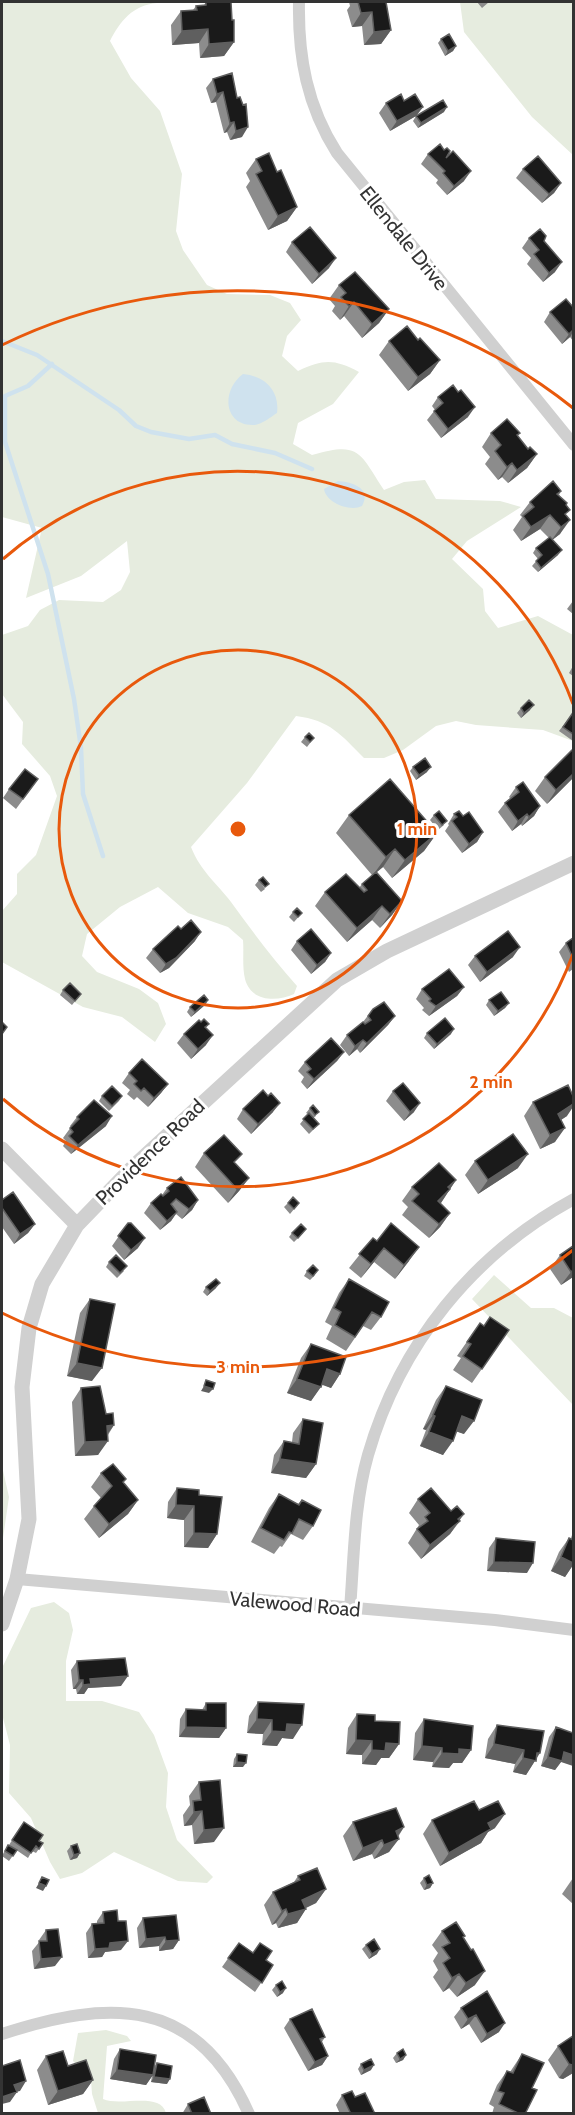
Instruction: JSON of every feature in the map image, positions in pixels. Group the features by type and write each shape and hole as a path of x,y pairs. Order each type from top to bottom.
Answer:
{"street":[{"name":"Ellendale Drive","path":"299,2 301,60 305,82 323,131 332,146 450,296 573,444"},
{"name":"Providence Road","path":"2,1624 26,1543 29,1510 22,1387 29,1328 42,1284 77,1225 134,1166 338,980 378,956 573,863"},
{"path":"2,1149 77,1225"},
{"path":"350,1609 361,1492 368,1456 398,1379 421,1337 456,1291 520,1233 573,1199"},
{"name":"Valewood Road","path":"17,1579 506,1621 573,1630"},
{"path":"2,2034 46,2020 80,2014 122,2014 147,2017 172,2024 195,2038 213,2054 240,2091 249,2114"}],"shaded area":[{"path":"2,2 176,2 149,4 134,11 118,27 110,41 131,78 160,111 182,174 176,231 183,250 207,285 227,294 270,295 290,303 301,320 287,336 282,356 298,371 315,364 329,362 359,372 333,404 298,423 293,444 312,455 340,449 357,453 384,490 404,482 425,480 436,499 500,501 521,507 467,541 452,559 483,589 485,611 498,628 538,616 573,635 573,741 543,730 476,725 456,721 436,726 403,750 384,758 364,758 326,725 296,716 247,783 191,847 204,870 297,986 294,994 273,999 253,992 248,987 244,974 243,940 228,927 188,913 158,887 120,907 87,934 82,956 97,972 139,989 158,1003 166,1024 155,1042 122,1017 83,1007 2,962 2,911 17,894 17,874 36,855 57,796 50,776 22,744 23,722 2,694 2,635 28,626 40,610 59,600 103,602 121,590 130,572 127,541 81,576 26,598 42,528 2,517"},
{"path":"460,2 573,2 573,155 532,117 464,32"},
{"path":"494,1275 531,1308 554,1308 573,1318 573,1405 472,1299"},
{"path":"2,1466 9,1497 2,1545"},
{"path":"54,1602 69,1613 73,1630 66,1661 66,1701 102,1701 139,1712 154,1735 168,1773 166,1807 177,1840 213,1877 207,1883 178,1881 114,1852 82,1873 60,1879 31,1818 9,1793 10,1745 2,1714 2,1668 31,1608"},
{"path":"106,2030 127,2036 131,2041 107,2046 103,2099 148,2101 162,2106 166,2113 98,2113 92,2094 91,2080 73,2061 78,2033"}],"water":[{"path":"243,374 264,381 276,397 277,413 255,425 244,424 237,420 231,414 229,406 231,389"},
{"path":"338,481 349,483 362,490 364,500 362,506 345,507 329,498 324,489"}],"building":[{"path":"206,2 231,2 234,42 209,44 208,29 182,31 181,11 197,10 196,6 206,5"},
{"path":"358,2 386,2 391,30 374,32 372,12 361,13"},
{"path":"449,34 456,46 448,51 441,39"},
{"path":"232,73 237,98 240,97 243,105 246,104 248,127 236,131 234,122 230,123 223,92 217,94 213,79"},
{"path":"401,94 404,101 415,94 423,107 397,121 386,103"},
{"path":"443,100 447,107 421,123 416,116"},
{"path":"440,144 444,150 447,148 450,151 446,158 453,151 471,171 454,186 443,173 445,171 428,154"},
{"path":"269,153 277,172 281,170 297,207 278,216 256,174 262,171 256,159"},
{"path":"538,156 561,183 549,194 523,169"},
{"path":"310,227 336,258 319,274 292,242"},
{"path":"540,229 546,236 544,241 562,262 549,273 534,254 539,250 529,238"},
{"path":"355,272 389,309 372,324 354,302 349,306 341,297 346,293 339,285"},
{"path":"566,299 573,307 573,330 569,334 550,312"},
{"path":"407,326 418,340 420,338 440,360 418,377 389,341"},
{"path":"453,385 458,392 461,390 475,407 448,429 434,411 443,403 438,397"},
{"path":"507,419 520,433 517,435 528,449 530,447 537,454 517,470 512,463 507,467 495,451 501,445 491,433"},
{"path":"553,481 561,491 557,494 567,503 570,510 565,514 570,520 561,527 550,515 531,527 523,516 534,507 530,502"},
{"path":"550,537 562,550 541,568 536,561 542,555 536,548"},
{"path":"529,700 534,705 524,713 521,708"},
{"path":"573,715 573,734 563,727"},
{"path":"309,733 314,738 310,742 305,737"},
{"path":"573,749 573,774 556,790 545,777"},
{"path":"425,758 431,767 419,775 413,767"},
{"path":"25,769 38,779 23,799 9,789"},
{"path":"390,779 437,833 405,860 395,849 386,857 349,815"},
{"path":"523,782 540,806 529,817 527,814 518,821 505,803 519,792 516,787"},
{"path":"439,811 447,821 442,825 434,815"},
{"path":"459,811 463,816 469,812 483,832 469,844 452,821 457,817 454,814"},
{"path":"376,872 402,901 390,914 382,906 357,928 325,892 346,874 364,892 367,890 362,884"},
{"path":"263,877 269,884 265,887 259,880"},
{"path":"297,908 302,913 298,917 293,912"},
{"path":"191,920 201,932 176,958 166,964 153,949 178,926 181,929"},
{"path":"311,929 331,953 317,965 297,941"},
{"path":"508,931 520,947 487,972 475,956"},
{"path":"573,938 573,958 566,943"},
{"path":"449,969 464,987 436,1006 429,1001 431,999 422,989"},
{"path":"70,983 81,994 75,1001 63,990"},
{"path":"501,992 509,1003 498,1011 489,1000"},
{"path":"204,995 208,1000 195,1012 190,1007"},
{"path":"384,1002 395,1016 367,1043 363,1040 355,1046 347,1035 363,1022 365,1024 371,1020 368,1016 373,1009"},
{"path":"445,1018 454,1029 437,1044 427,1033"},
{"path":"204,1019 209,1024 205,1027 213,1035 198,1049 184,1034 199,1020 201,1022"},
{"path":"2,1022 7,1027 2,1034"},
{"path":"331,1038 344,1052 314,1079 307,1072 311,1069 305,1062"},
{"path":"142,1059 168,1084 154,1098 144,1088 141,1091 134,1084 137,1081 129,1073"},
{"path":"403,1083 420,1103 410,1112 393,1091"},
{"path":"568,1085 573,1096 573,1104 558,1114 565,1128 550,1135 533,1102"},
{"path":"112,1086 122,1096 112,1106 102,1096"},
{"path":"263,1090 268,1096 271,1093 280,1103 258,1124 243,1109"},
{"path":"94,1100 112,1116 78,1145 69,1136 73,1132 70,1128 79,1119 77,1117"},
{"path":"313,1105 319,1112 315,1115 310,1108"},
{"path":"309,1113 319,1124 313,1129 303,1119"},
{"path":"513,1134 528,1154 488,1180 475,1161"},
{"path":"224,1135 242,1154 234,1162 249,1178 237,1189 204,1153"},
{"path":"439,1163 456,1180 438,1201 450,1213 439,1224 412,1201 419,1194 412,1187"},
{"path":"181,1177 198,1200 189,1209 176,1199 171,1204 177,1212 167,1221 151,1203 161,1194 163,1196 169,1191 167,1188"},
{"path":"13,1192 35,1224 20,1234 2,1208 2,1200"},
{"path":"293,1197 299,1203 294,1209 288,1203"},
{"path":"128,1223 131,1223 145,1238 131,1250 118,1236"},
{"path":"391,1223 419,1247 404,1265 384,1248 371,1264 359,1254 373,1238 377,1241"},
{"path":"301,1224 306,1229 298,1238 292,1233"},
{"path":"573,1246 573,1270 571,1272 560,1255"},
{"path":"116,1255 127,1266 120,1273 109,1262"},
{"path":"313,1265 318,1270 313,1276 307,1271"},
{"path":"216,1279 220,1283 210,1291 206,1287"},
{"path":"349,1279 389,1302 381,1317 372,1312 355,1337 335,1325 341,1312 334,1308"},
{"path":"90,1299 115,1304 102,1368 77,1363"},
{"path":"490,1317 509,1330 482,1369 463,1356 471,1344 467,1342 480,1323 484,1326"},
{"path":"311,1344 346,1357 340,1374 327,1369 321,1387 297,1379"},
{"path":"206,1380 215,1383 213,1389 204,1386"},
{"path":"100,1386 106,1414 113,1413 114,1425 107,1426 108,1441 85,1442 81,1388"},
{"path":"446,1386 482,1400 474,1421 462,1416 453,1441 429,1432 435,1416 433,1415"},
{"path":"303,1419 323,1423 316,1464 280,1459 284,1441 299,1444"},
{"path":"113,1464 126,1479 123,1482 138,1500 109,1524 94,1506 112,1486 101,1473"},
{"path":"177,1488 199,1490 199,1495 222,1497 217,1534 194,1533 194,1506 176,1505"},
{"path":"431,1488 451,1511 457,1506 464,1514 458,1519 460,1521 430,1545 417,1529 428,1521 425,1517 430,1513 418,1499"},
{"path":"279,1494 299,1505 302,1500 321,1510 313,1526 299,1519 292,1533 289,1532 284,1540 261,1528"},
{"path":"496,1538 535,1542 533,1563 494,1562"},
{"path":"569,1538 573,1540 573,1563 561,1557"},
{"path":"125,1658 128,1676 90,1679 91,1684 83,1685 83,1680 79,1680 77,1661"},
{"path":"258,1702 304,1704 302,1725 287,1724 286,1732 272,1731 272,1720 257,1719"},
{"path":"206,1703 226,1703 226,1728 186,1727 186,1709 206,1710"},
{"path":"357,1714 375,1715 375,1721 400,1722 399,1744 386,1743 385,1751 372,1750 372,1741 356,1740"},
{"path":"424,1719 473,1726 471,1750 459,1749 459,1754 442,1753 442,1748 422,1746"},
{"path":"497,1725 544,1731 540,1753 537,1753 536,1761 523,1758 524,1750 494,1744"},
{"path":"556,1727 573,1733 573,1755 564,1752 562,1761 548,1757"},
{"path":"237,1754 247,1755 246,1763 237,1762"},
{"path":"220,1780 224,1828 204,1830 202,1811 194,1812 193,1801 201,1800 199,1782"},
{"path":"474,1801 479,1810 498,1801 505,1814 488,1823 491,1829 449,1853 432,1820"},
{"path":"396,1808 404,1827 396,1831 399,1839 384,1845 382,1840 363,1848 353,1822"},
{"path":"24,1822 43,1835 39,1841 43,1843 39,1849 36,1846 31,1853 12,1840"},
{"path":"77,1844 80,1853 74,1855 71,1846"},
{"path":"8,1845 17,1850 13,1856 5,1851"},
{"path":"317,1868 326,1889 302,1900 306,1909 288,1914 286,1909 282,1911 273,1892 300,1880 298,1876"},
{"path":"429,1875 433,1883 427,1885 424,1878"},
{"path":"42,1877 49,1880 46,1886 39,1883"},
{"path":"117,1910 118,1921 126,1921 128,1941 110,1943 109,1948 95,1949 92,1924 104,1923 103,1912"},
{"path":"176,1915 179,1940 166,1941 165,1937 146,1939 143,1918"},
{"path":"456,1922 485,1971 466,1983 459,1974 452,1978 443,1963 450,1958 442,1947 450,1943 442,1931"},
{"path":"58,1929 62,1957 41,1959 39,1941 47,1941 46,1930"},
{"path":"374,1939 380,1949 372,1954 366,1945"},
{"path":"239,1943 253,1953 260,1943 272,1951 266,1960 273,1965 262,1983 228,1958"},
{"path":"282,1981 286,1988 280,1992 276,1985"},
{"path":"487,1991 505,2023 487,2034 476,2015 468,2019 461,2008"},
{"path":"312,2009 325,2037 320,2039 328,2056 315,2062 290,2019"},
{"path":"573,2036 572,2065 569,2064 558,2046"},
{"path":"120,2049 156,2055 153,2075 117,2070"},
{"path":"403,2049 406,2055 400,2059 397,2053"},
{"path":"63,2051 68,2066 86,2060 93,2080 58,2091 46,2056"},
{"path":"522,2054 544,2063 532,2088 537,2090 525,2114 499,2104 504,2093 498,2091 507,2071 513,2073"},
{"path":"371,2059 374,2065 364,2070 361,2064"},
{"path":"20,2060 26,2081 14,2085 17,2092 2,2097 2,2066"},
{"path":"157,2063 172,2066 170,2079 154,2077"},
{"path":"352,2091 355,2097 365,2093 375,2114 351,2114 342,2095"},
{"path":"204,2097 211,2114 192,2114 188,2104"}],"waterway":[{"path":"2,341 37,355 119,410 136,426 151,432 189,439 215,435 232,444 275,453 312,469"},
{"path":"52,364 28,386 5,396 5,442 48,574 74,699 81,748 83,794 103,856"}]}
